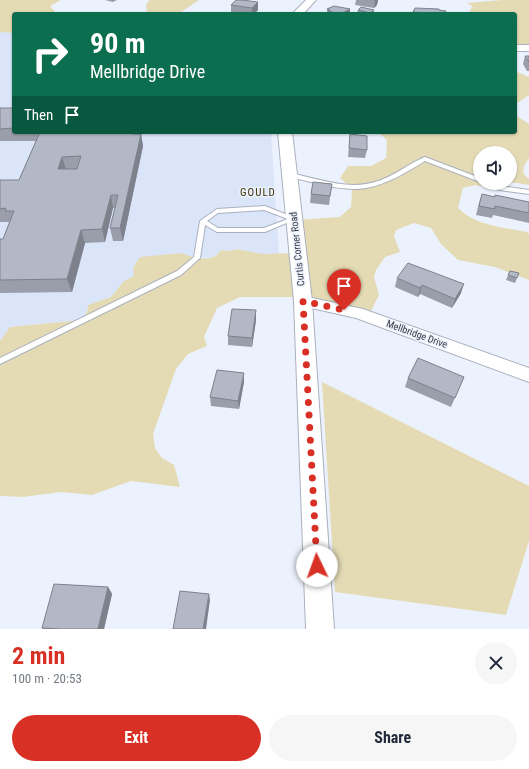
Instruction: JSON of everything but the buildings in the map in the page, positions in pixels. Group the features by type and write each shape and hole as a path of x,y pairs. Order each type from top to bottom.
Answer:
{"street":[{"path":"299,12 311,0"},
{"path":"517,48 529,48"},
{"name":"Curtis Corner Road","path":"285,134 296,257 303,301 320,629"},
{"name":"Mellbridge Drive","path":"303,301 358,313 529,375"}],"lane":[{"path":"290,175 348,187 358,187 388,179 425,159 473,177"},
{"path":"514,190 529,192"},
{"path":"0,361 179,273 197,258 203,221 217,211 265,208 293,219"},
{"path":"203,221 217,230 265,230 293,219"}],"shaded area":[{"path":"0,0 61,0 50,6 55,12 12,12 12,33 0,32"},
{"path":"150,0 199,0 181,12 147,12 146,4"},
{"path":"502,0 529,0 529,49 517,50 517,12 470,12 472,6 467,3"},
{"path":"0,32 12,33 12,134 271,134 279,254 263,254 237,249 229,251 221,250 216,256 211,258 187,256 182,253 135,271 134,276 124,281 111,297 88,305 87,312 81,320 10,327 0,341"},
{"path":"517,72 529,77 529,95 517,103"},
{"path":"517,116 529,124 529,158 524,166 523,173 529,179 529,185 517,183 517,146 473,146 473,186 463,188 458,208 473,219 481,222 527,232 529,234 529,280 495,267 458,260 441,244 431,228 414,223 396,230 394,236 400,252 385,257 376,270 374,277 379,295 370,313 296,297 240,297 217,308 204,337 207,346 188,354 176,369 153,434 155,448 162,458 174,465 180,487 131,481 92,495 61,492 23,497 0,496 0,341 10,327 81,320 87,312 88,305 111,297 124,281 134,276 133,268 140,257 182,253 193,257 207,258 214,257 221,250 229,251 237,249 263,254 295,253 295,220 340,217 351,207 352,189 340,178 348,166 371,166 386,158 387,140 380,134 517,134"},
{"path":"322,382 529,486 529,541 506,615 335,592"}],"district":[{"name":"GOULD","path":"258,192"}],"route":[{"path":"317,566 303,301 344,310"}]}
